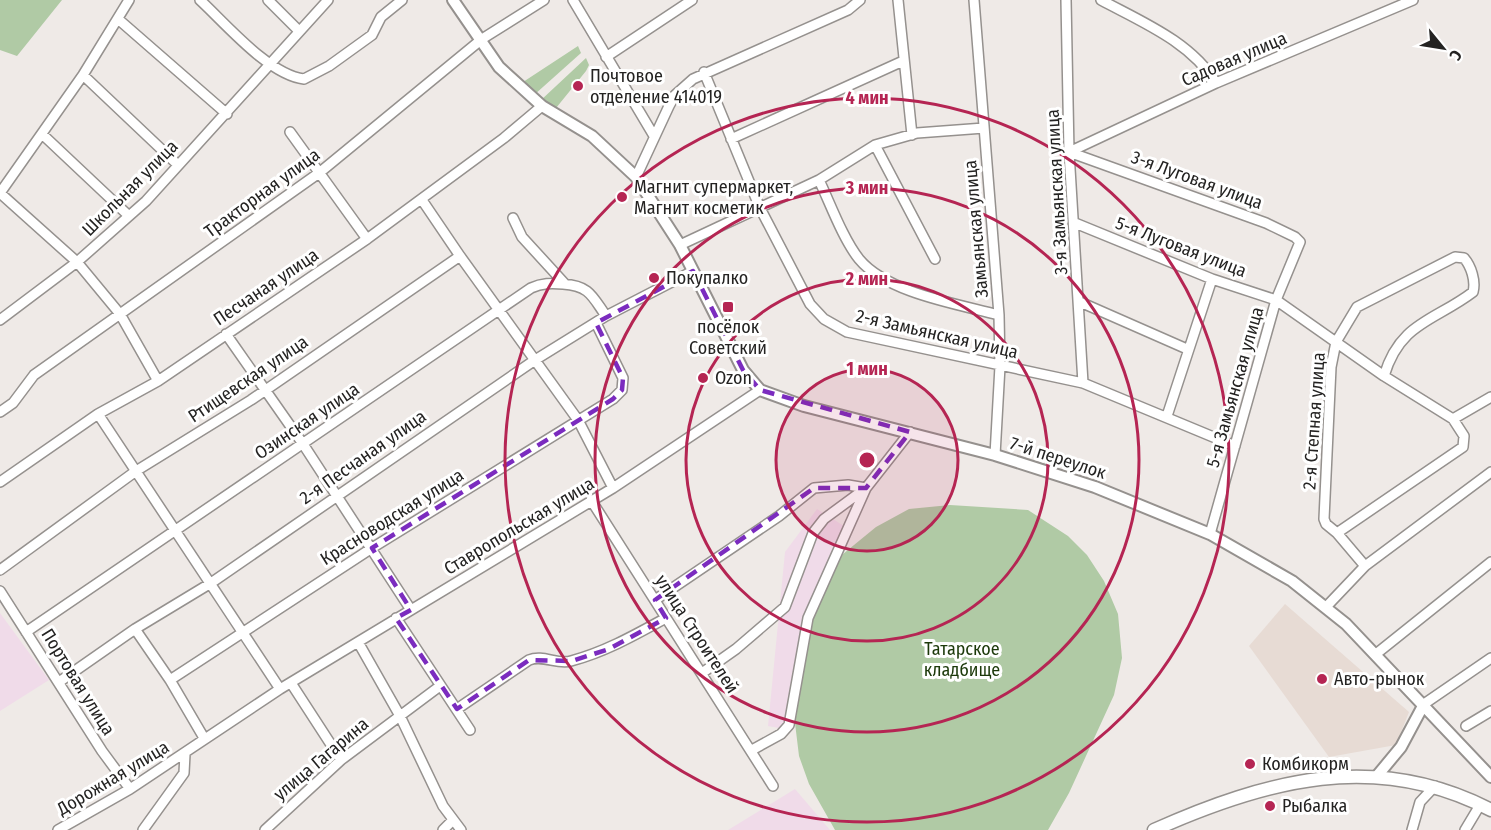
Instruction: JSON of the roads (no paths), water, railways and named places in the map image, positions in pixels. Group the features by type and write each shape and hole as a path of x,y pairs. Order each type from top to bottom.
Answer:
{"main road":[{"path":"1154,830 1208,806 1244,795 1329,778 1377,776 1435,786 1485,808"}],"street":[{"path":"129,0 83,75 0,193 78,262 120,314 158,381"},
{"path":"200,0 270,64 290,75 309,77 372,35 381,17 402,0"},
{"path":"268,0 298,30"},
{"name":"Школьная улица","path":"0,320 78,262 129,216 227,114 298,30 328,0"},
{"path":"453,0 482,39 499,67 542,106 592,136 636,177 680,245 742,370 760,390"},
{"name":"Тракторная улица","path":"0,412 13,403 29,379 319,173 482,39 544,0"},
{"path":"573,0 654,136"},
{"path":"606,57 692,0"},
{"path":"636,177 675,95 704,72 848,10 860,0"},
{"path":"898,0 912,135"},
{"name":"Замьянская улица","path":"974,0 999,315 1000,366 995,455"},
{"name":"3-я Замьянская улица","path":"1066,0 1069,152 1080,302 1083,383"},
{"path":"1101,0 1162,33 1199,61 1216,83"},
{"name":"Садовая улица","path":"1069,152 1216,83 1413,0"},
{"path":"118,19 227,114"},
{"path":"731,140 903,61"},
{"name":"2-я Замьянская улица","path":"704,72 760,208 810,304 835,326 848,332 1083,383 1235,446"},
{"path":"83,75 178,165"},
{"name":"Песчаная улица","path":"0,482 98,414 158,381 422,200 542,106"},
{"path":"680,245 819,180 875,145 912,135 984,128"},
{"path":"290,132 367,238"},
{"path":"42,134 129,216"},
{"path":"875,145 934,259"},
{"name":"3-я Луговая улица","path":"1069,152 1266,223 1297,238 1300,242 1298,252"},
{"path":"819,180 857,256 868,269 912,291 999,315"},
{"path":"422,200 459,256 578,420 613,488"},
{"path":"513,218 522,237 565,284"},
{"name":"5-я Луговая улица","path":"1075,223 1212,279 1276,300 1384,376 1453,419"},
{"name":"5-я Замьянская улица","path":"1210,534 1276,300 1298,252"},
{"name":"Ртищевская улица","path":"0,570 136,471 265,390 459,256"},
{"name":"2-я Степная улица","path":"1365,566 1324,519 1331,367 1336,342 1357,307 1455,257 1464,258 1471,272 1473,292 1421,323 1395,349 1384,376"},
{"name":"2-я Песчаная улица","path":"59,682 135,628 211,583 535,360 606,316 693,271"},
{"path":"1167,416 1187,349 1212,279"},
{"name":"Озинская улица","path":"26,632 541,284 581,286 589,292 606,316"},
{"path":"1080,302 1187,349"},
{"name":"Красноводская улица","path":"170,680 243,635 372,548 618,395 622,390 623,378 596,322"},
{"path":"226,334 303,444 411,610"},
{"name":"7-й переулок","path":"760,390 804,406 995,455 1095,487 1210,534 1263,562 1326,607 1376,654 1491,777"},
{"name":"Ставропольская улица","path":"291,683 613,488 760,390"},
{"path":"1337,533 1462,447 1464,436 1453,419 1491,398"},
{"path":"98,414 280,689"},
{"path":"752,750 781,735 789,725 808,618 866,488 910,432"},
{"path":"1326,607 1365,566 1491,472"},
{"path":"655,600 779,516 808,491 834,485 866,488"},
{"path":"702,672 744,642 785,606 813,533 824,519 866,488"},
{"name":"улица Строителей","path":"591,500 773,786"},
{"path":"1376,654 1491,562"},
{"name":"Портовая улица","path":"0,591 102,751 130,789"},
{"path":"396,618 470,730"},
{"path":"457,709 532,658 572,661 590,653 609,649 666,618"},
{"path":"135,628 170,680 204,738"},
{"path":"358,642 400,716 452,821 461,830"},
{"path":"1377,776 1401,747 1424,704 1491,658"},
{"path":"291,683 341,759"},
{"name":"Дорожная улица","path":"58,830 130,789 185,754 204,738 291,683"},
{"name":"улица Гагарина","path":"265,830 341,759 440,686"},
{"path":"1466,726 1491,711"},
{"name":"Дорожная улица","path":"143,830 184,773 185,754"},
{"path":"1412,830 1420,802 1435,786"},
{"path":"1465,830 1485,808"},
{"path":"443,830 452,821"}],"place":[{"name":"Почтовое отделение 414019","path":"578,86"},
{"name":"Магнит супермаркет, Магнит косметик","path":"622,197"},
{"name":"Покупалко","path":"654,278"},
{"name":"посёлок Советский","path":"728,307"},
{"name":"Ozon","path":"703,378"},
{"name":"Авто-рынок","path":"1322,679"},
{"name":"Комбикорм","path":"1250,764"},
{"name":"Рыбалка","path":"1270,806"}],"park label":[{"name":"Татарское кладбище","path":"962,659"}]}
